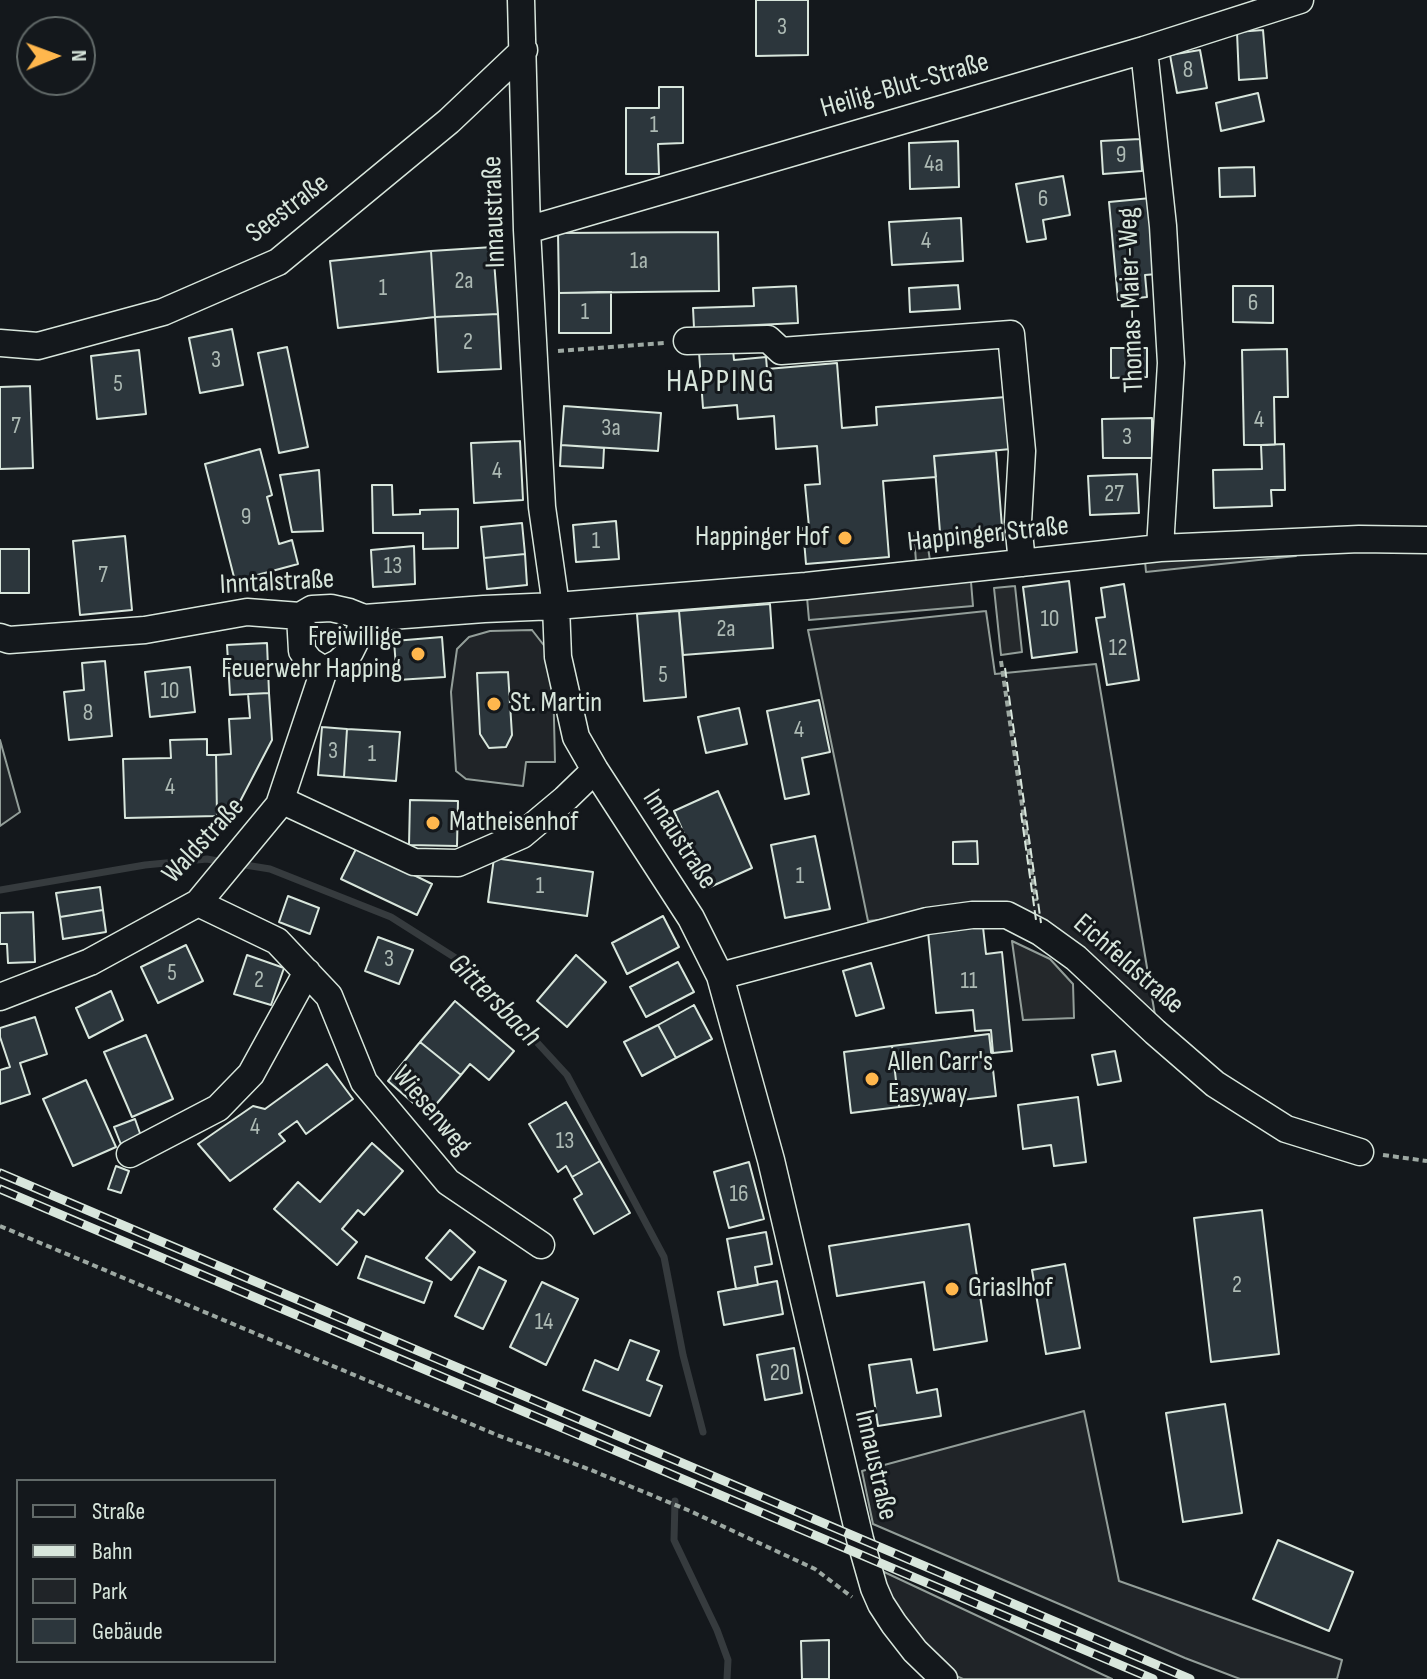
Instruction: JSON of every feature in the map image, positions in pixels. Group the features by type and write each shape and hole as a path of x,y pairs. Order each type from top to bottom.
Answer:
{"street":[{"name":"Innaustraße","path":"521,0 532,352 542,507 556,606 558,657 576,737 691,918 720,976 771,1160 860,1539 881,1604 915,1651 944,1679"},
{"name":"Heilig-Blut-Straße","path":"527,230 1144,50 1300,0"},
{"name":"Seestraße","path":"0,343 38,346 163,312 278,262 449,121 524,50"},
{"name":"Thomas-Maier-Weg","path":"1144,50 1163,226 1171,363 1160,548"},
{"path":"687,341 768,339 781,351 1011,334 1022,451 1018,522 1022,563"},
{"name":"Happinger Straße","path":"556,606 806,586 1160,548 1359,539 1427,540"},
{"name":"Inntalstraße","path":"0,637 9,640 145,630 247,612 300,616 312,609 331,608 364,618 556,606"},
{"path":"300,616 302,651 324,670 350,652 364,618"},
{"name":"Waldstraße","path":"0,997 90,962 198,903 279,805 324,670"},
{"path":"281,800 414,862 458,863 522,835 595,770"},
{"name":"Wiesenweg","path":"198,903 277,941 329,996 364,1082 448,1182 541,1245"},
{"name":"Eichfeldstraße","path":"720,976 927,921 972,915 1007,915 1040,932 1076,958 1215,1084 1286,1129 1360,1152"},
{"path":"130,1154 218,1108 251,1074 307,972"}],"path":[{"path":"532,352 687,341"},
{"path":"1001,661 1040,932"},
{"path":"1360,1152 1427,1161"},
{"path":"0,1226 497,1435 660,1498 815,1569 856,1600 881,1604"}],"green space":[{"path":"986,611 995,674 1096,664 1156,1021 1005,908 868,921 808,630"},
{"path":"532,630 546,648 553,678 555,762 526,762 523,786 466,779 456,771 451,692 457,649 469,637 490,631"},
{"path":"0,740 20,812 0,826"},
{"path":"1084,1411 1119,1581 1342,1660 1337,1679 1240,1679 873,1524 862,1471"},
{"path":"882,1571 1112,1679 963,1679 954,1675 893,1603"}],"shaded area":[{"path":"926,535 932,573 970,570 973,606 809,620 806,586 917,574 914,536"},
{"path":"1294,542 1296,556 1146,572 1144,550"},
{"path":"1015,586 1022,652 1001,655 994,588"},
{"path":"1012,941 1050,959 1073,984 1074,1018 1023,1020"}],"building":[{"path":"756,0 808,0 808,55 756,56"},
{"path":"1263,30 1267,78 1239,80 1237,32"},
{"path":"1200,50 1207,88 1177,93 1170,55"},
{"path":"659,87 683,87 683,143 658,144 659,174 626,174 626,108 659,108"},
{"path":"1258,93 1264,121 1221,131 1216,103"},
{"path":"1140,139 1142,171 1103,174 1101,141"},
{"path":"958,141 959,187 910,189 909,143"},
{"path":"1254,167 1255,196 1220,197 1219,168"},
{"path":"1063,176 1070,215 1043,220 1046,239 1027,242 1016,184"},
{"path":"1151,198 1157,274 1145,275 1147,297 1118,300 1109,202"},
{"path":"961,218 963,261 892,265 889,222"},
{"path":"718,232 719,291 559,293 558,233"},
{"path":"493,247 498,314 435,317 431,251"},
{"path":"431,251 435,317 338,328 330,261"},
{"path":"958,285 960,309 910,312 909,288"},
{"path":"796,286 798,323 694,328 693,308 754,306 753,288"},
{"path":"1233,286 1273,286 1273,323 1233,322"},
{"path":"611,292 611,333 559,333 559,293"},
{"path":"498,314 501,369 438,372 435,317"},
{"path":"232,329 243,385 200,393 189,338"},
{"path":"287,347 308,447 279,453 258,353"},
{"path":"1111,348 1147,348 1147,377 1111,378"},
{"path":"733,349 734,360 766,357 767,369 837,363 842,428 877,425 876,407 1006,397 1011,449 934,456 936,477 883,481 889,557 806,564 803,528 809,527 805,485 820,484 817,446 776,449 774,416 738,419 737,405 703,408 699,352"},
{"path":"1287,349 1288,397 1274,397 1275,445 1244,445 1242,350"},
{"path":"139,350 146,414 97,419 91,356"},
{"path":"30,386 33,468 0,469 0,387"},
{"path":"564,406 661,413 658,451 561,445"},
{"path":"1152,418 1152,458 1103,458 1102,419"},
{"path":"520,441 523,500 474,503 471,443"},
{"path":"1284,444 1285,490 1271,490 1272,506 1214,508 1213,470 1262,469 1261,445"},
{"path":"561,445 604,448 603,468 560,466"},
{"path":"260,449 272,495 267,497 279,544 292,540 298,564 235,581 205,464"},
{"path":"996,451 1003,540 941,545 934,456"},
{"path":"319,470 323,531 292,532 280,475"},
{"path":"1137,474 1139,513 1090,515 1088,476"},
{"path":"372,485 392,485 393,515 420,514 420,510 458,509 458,548 423,549 423,533 373,533"},
{"path":"616,521 619,559 576,562 573,525"},
{"path":"522,523 525,554 484,558 481,527"},
{"path":"125,536 132,610 80,615 73,541"},
{"path":"414,546 415,584 373,587 371,550"},
{"path":"0,549 29,549 29,593 0,593"},
{"path":"525,554 527,585 487,589 484,558"},
{"path":"1069,581 1077,652 1032,658 1023,587"},
{"path":"1124,584 1139,680 1107,685 1096,618 1105,617 1101,588"},
{"path":"770,604 773,648 683,655 679,611"},
{"path":"679,611 686,697 644,701 637,614"},
{"path":"442,637 445,677 397,680 394,641"},
{"path":"267,643 269,693 230,695 227,645"},
{"path":"105,661 112,736 69,740 64,692 84,690 82,663"},
{"path":"190,667 195,712 150,717 145,672"},
{"name":"St. Martin","path":"508,672 512,735 506,747 489,748 480,734 477,673"},
{"path":"269,693 272,740 234,813 217,816 216,755 231,754 229,719 250,718 248,694"},
{"path":"819,700 830,752 802,758 809,794 785,799 767,711"},
{"path":"739,708 747,744 706,753 698,717"},
{"path":"322,727 347,729 344,777 318,775"},
{"path":"347,729 400,732 396,781 344,777"},
{"path":"207,739 207,755 216,755 217,816 125,818 123,759 171,758 170,740"},
{"path":"718,791 752,868 708,888 674,811"},
{"name":"Matheisenhof","path":"410,800 458,801 457,846 409,845"},
{"path":"815,836 830,909 785,918 771,845"},
{"path":"977,841 978,864 953,864 953,842"},
{"path":"357,847 432,884 417,915 341,879"},
{"path":"494,858 593,872 587,916 488,902"},
{"path":"100,887 103,910 60,917 56,893"},
{"path":"288,896 319,908 310,934 279,922"},
{"path":"103,910 106,932 63,939 60,917"},
{"path":"33,912 35,962 8,963 7,944 0,944 0,913"},
{"path":"663,916 679,947 627,974 612,943"},
{"path":"983,927 986,954 1002,952 1012,1051 993,1053 991,1030 975,1031 973,1010 936,1013 928,932"},
{"path":"378,937 413,950 399,984 365,971"},
{"path":"186,945 203,981 158,1003 141,967"},
{"path":"247,955 284,968 271,1005 234,994"},
{"path":"576,955 606,982 567,1027 537,1001"},
{"path":"678,962 694,992 646,1017 630,987"},
{"path":"871,963 884,1008 856,1016 843,971"},
{"path":"111,991 123,1020 89,1038 76,1008"},
{"path":"455,1001 514,1051 489,1080 470,1064 461,1075 420,1042"},
{"path":"694,1005 712,1039 676,1058 658,1025"},
{"path":"35,1017 47,1054 20,1063 30,1094 0,1104 0,1070 10,1067 0,1028"},
{"path":"658,1025 676,1058 642,1076 624,1042"},
{"path":"989,1034 996,1096 899,1107 892,1046"},
{"path":"146,1035 173,1099 132,1117 104,1052"},
{"path":"420,1042 461,1075 427,1115 388,1081"},
{"name":"Allen Carr's Easyway","path":"892,1046 899,1107 851,1113 844,1052"},
{"path":"1115,1051 1121,1081 1098,1085 1092,1055"},
{"path":"327,1064 353,1099 306,1134 297,1121 279,1134 285,1141 230,1181 198,1144 253,1106 265,1109"},
{"path":"86,1080 116,1147 73,1166 43,1099"},
{"path":"1078,1097 1086,1162 1054,1166 1051,1145 1023,1149 1018,1105"},
{"path":"566,1102 600,1161 572,1177 566,1166 558,1172 529,1124"},
{"path":"135,1119 142,1139 122,1147 114,1127"},
{"path":"372,1143 403,1171 364,1215 358,1210 342,1229 357,1242 337,1265 274,1209 298,1182 320,1202"},
{"path":"600,1161 630,1213 594,1234 574,1199 582,1194 572,1177"},
{"path":"749,1162 764,1219 729,1228 714,1172"},
{"path":"116,1166 129,1171 121,1193 108,1189"},
{"path":"1262,1210 1279,1354 1211,1362 1194,1218"},
{"name":"Griaslhof","path":"969,1224 987,1341 934,1350 924,1282 837,1296 829,1246"},
{"path":"450,1230 475,1252 451,1280 426,1258"},
{"path":"766,1232 772,1264 755,1267 758,1285 736,1289 727,1239"},
{"path":"366,1256 432,1282 424,1303 358,1278"},
{"path":"1065,1264 1080,1348 1046,1354 1032,1270"},
{"path":"479,1267 506,1281 483,1329 455,1316"},
{"path":"777,1281 783,1314 724,1325 718,1292"},
{"path":"542,1282 578,1299 546,1365 510,1347"},
{"path":"630,1340 659,1351 647,1380 662,1386 650,1416 583,1390 595,1360 618,1370"},
{"path":"794,1348 802,1393 765,1400 757,1355"},
{"path":"911,1359 917,1393 937,1389 941,1416 878,1426 869,1365"},
{"path":"1225,1404 1242,1513 1183,1522 1166,1413"},
{"path":"1278,1540 1353,1572 1329,1631 1253,1599"},
{"path":"829,1640 829,1679 802,1679 801,1641"}],"waterway":[{"name":"Gittersbach","path":"0,890 145,865 207,859 223,862"},
{"name":"Gittersbach","path":"239,864 270,869 391,917 465,964 567,1075 664,1257 683,1355 703,1432"},
{"name":"Gittersbach","path":"675,1501 674,1540 717,1630 728,1660 727,1679"}],"railway":[{"path":"0,1173 1190,1679"},
{"path":"0,1189 1153,1679"}],"fence":[{"path":"1005,668 1041,923"},
{"path":"1021,813 1036,920"}],"place":[{"name":"Happinger Hof","path":"845,538"},
{"name":"Freiwillige Feuerwehr Happing","path":"418,654"},
{"name":"St. Martin","path":"494,704"},
{"name":"Matheisenhof","path":"433,823"},
{"name":"Allen Carr's Easyway","path":"872,1079"},
{"name":"Griaslhof","path":"952,1289"}],"district":[{"name":"HAPPING","path":"721,383"}]}
